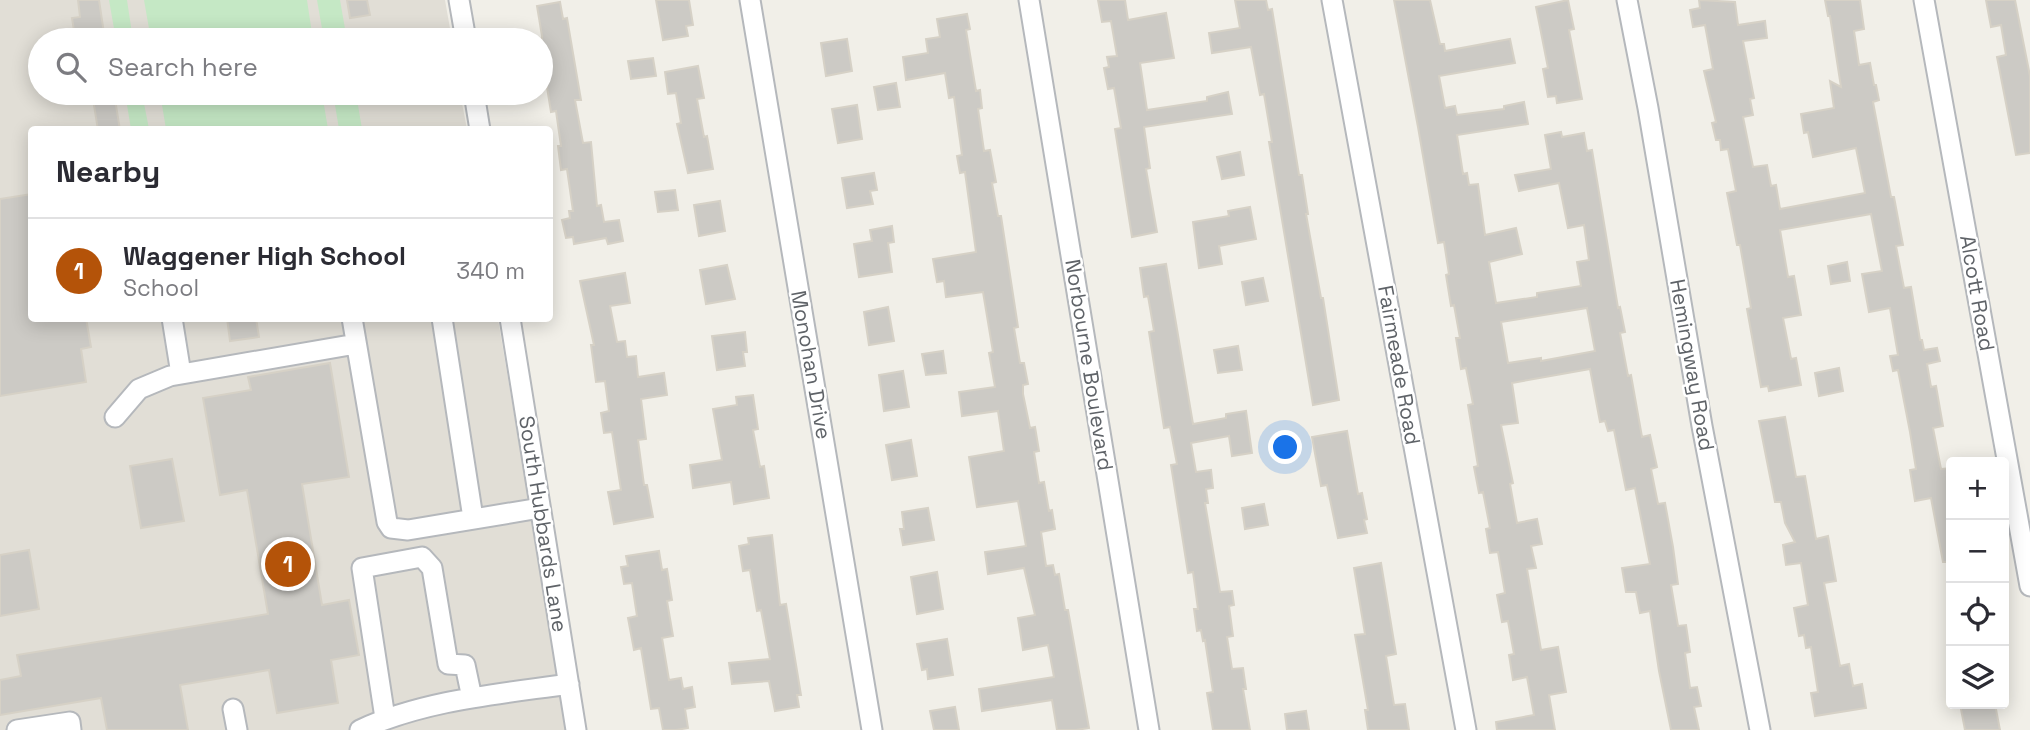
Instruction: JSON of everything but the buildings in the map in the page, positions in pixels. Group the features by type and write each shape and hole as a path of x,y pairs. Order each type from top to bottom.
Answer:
{"street":[{"path":"459,0 464,28"},
{"name":"Monohan Drive","path":"750,0 872,730"},
{"name":"Norbourne Boulevard","path":"1029,0 1149,730"},
{"name":"Fairmeade Road","path":"1332,0 1466,730"},
{"name":"Hemingway Road","path":"1627,0 1702,426 1760,730"},
{"name":"Alcott Road","path":"1924,0 2030,586"},
{"path":"476,105 479,126"},
{"path":"173,322 181,374"},
{"path":"353,322 387,522 395,529 418,528 540,508"},
{"path":"443,322 473,518"},
{"name":"South Hubbards Lane","path":"511,322 576,730"},
{"path":"115,417 139,389 170,376 356,344"},
{"path":"418,528 422,557 432,568 448,664 464,666 472,698"},
{"path":"385,718 362,568 422,557"},
{"path":"360,730 385,718 472,698 569,684"},
{"path":"233,709 237,730"},
{"path":"17,730 70,722 71,730"}],"shaded area":[{"path":"0,0 445,0 450,28 28,28 28,105 462,105 466,126 28,126 28,322 499,322 567,730 0,730"}],"green space":[{"path":"109,0 127,0 131,28 114,28"},
{"path":"144,0 307,0 311,28 149,28"},
{"path":"317,0 340,0 345,28 322,28"},
{"path":"127,105 144,105 148,126 130,126"},
{"path":"162,105 324,105 328,126 166,126"},
{"path":"335,105 358,105 362,126 338,126"}],"place":[{"name":"Waggener High School","path":"288,564"}]}
